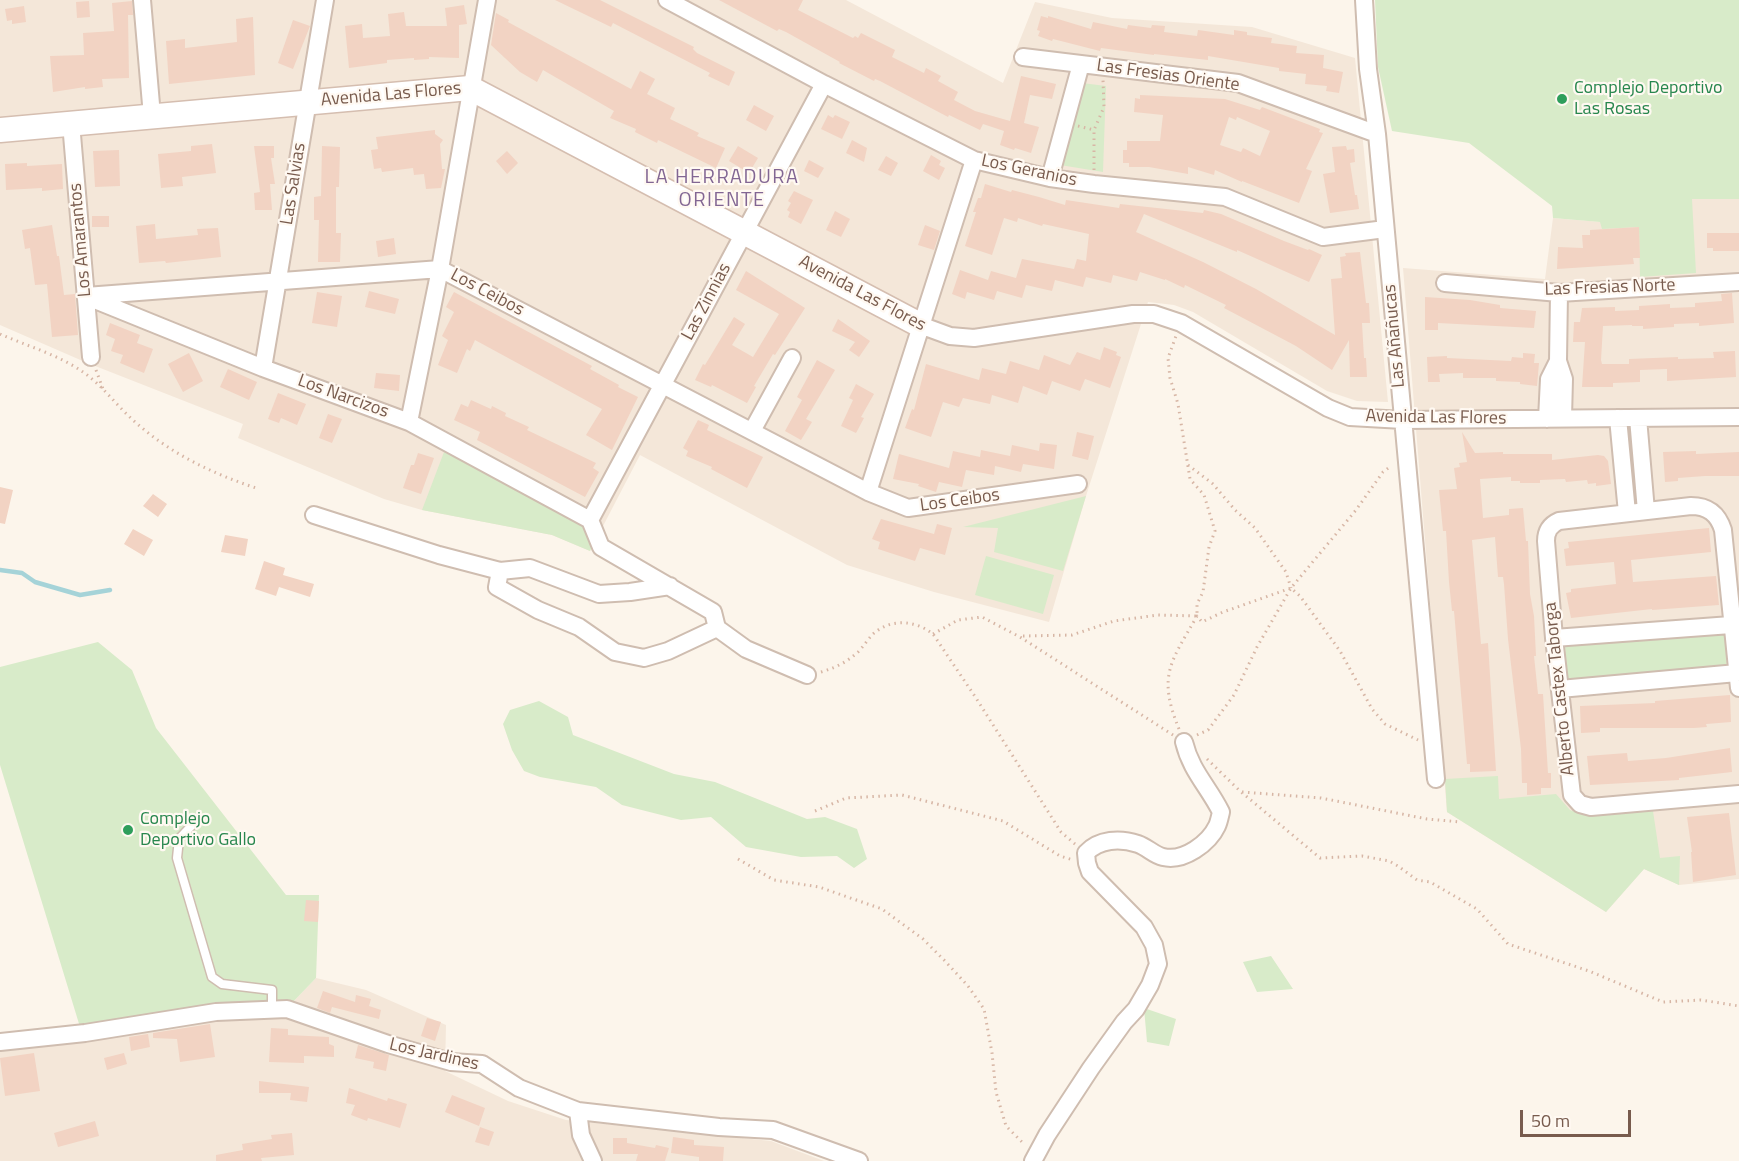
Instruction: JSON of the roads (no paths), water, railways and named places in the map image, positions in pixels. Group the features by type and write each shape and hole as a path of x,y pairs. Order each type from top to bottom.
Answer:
{"street":[{"path":"142,0 152,116"},
{"name":"Las Salvias","path":"263,368 325,0"},
{"path":"409,422 440,269 487,0"},
{"name":"Los Geranios","path":"667,0 824,84 974,160 1050,178 1225,197 1323,237 1386,229"},
{"name":"Las Añañucas","path":"1364,0 1368,69 1377,135 1436,779"},
{"name":"Las Fresias Oriente","path":"1023,57 1238,83 1377,135"},
{"path":"1050,178 1081,64"},
{"name":"Las Zinnias","path":"590,520 824,84"},
{"name":"Avenida Las Flores","path":"0,130 470,88 920,325 950,336 974,338 1133,314 1154,314 1181,323 1328,408 1350,417 1403,420 1739,417"},
{"name":"Los Amarantos","path":"71,123 91,357"},
{"path":"868,492 974,160"},
{"name":"Los Ceibos","path":"86,296 440,269 868,492 908,508 1078,484"},
{"name":"Las Fresias Norte","path":"1444,283 1559,293 1739,282"},
{"path":"1555,418 1564,379 1558,362 1559,293"},
{"name":"Los Narcizos","path":"86,296 263,368 409,422 590,520"},
{"path":"752,431 792,358"},
{"path":"1618,418 1627,513"},
{"path":"1638,418 1646,511"},
{"name":"Alberto Castex Taborga","path":"1738,680 1723,530 1717,516 1698,506 1559,521 1547,531 1554,638 1570,790 1580,804 1591,807 1739,794"},
{"path":"314,514 439,555 500,571 530,568 599,594 669,586"},
{"path":"590,520 602,547 713,612 717,628 746,649 807,675"},
{"path":"500,571 497,587 538,610 579,627 615,652 644,658 668,651 717,628"},
{"path":"1554,638 1731,624"},
{"path":"1560,689 1738,680"},
{"path":"1035,1158 1047,1135 1091,1068 1124,1022 1136,1010 1150,985 1158,964 1154,945 1143,927 1090,872 1086,858 1094,844 1105,841 1138,844 1163,857 1180,857 1197,849 1217,826 1221,812 1188,759 1184,741"},
{"name":"Los Jardines","path":"0,1042 85,1033 216,1012 287,1009 388,1044 451,1062 482,1064 519,1088 578,1111 719,1127 773,1130 859,1161"},
{"path":"578,1111 581,1135 593,1161"}],"lane":[{"path":"196,821 179,840 177,858 212,977 222,984 272,990 272,1010"}],"waterway":[{"path":"0,570 22,573 35,582 80,595 110,590"}],"place":[{"name":"Complejo Deportivo Las Rosas","path":"1562,99"},
{"name":"Complejo Deportivo Gallo","path":"128,830"}],"district":[{"name":"LA HERRADURA ORIENTE","path":"722,190"}]}
